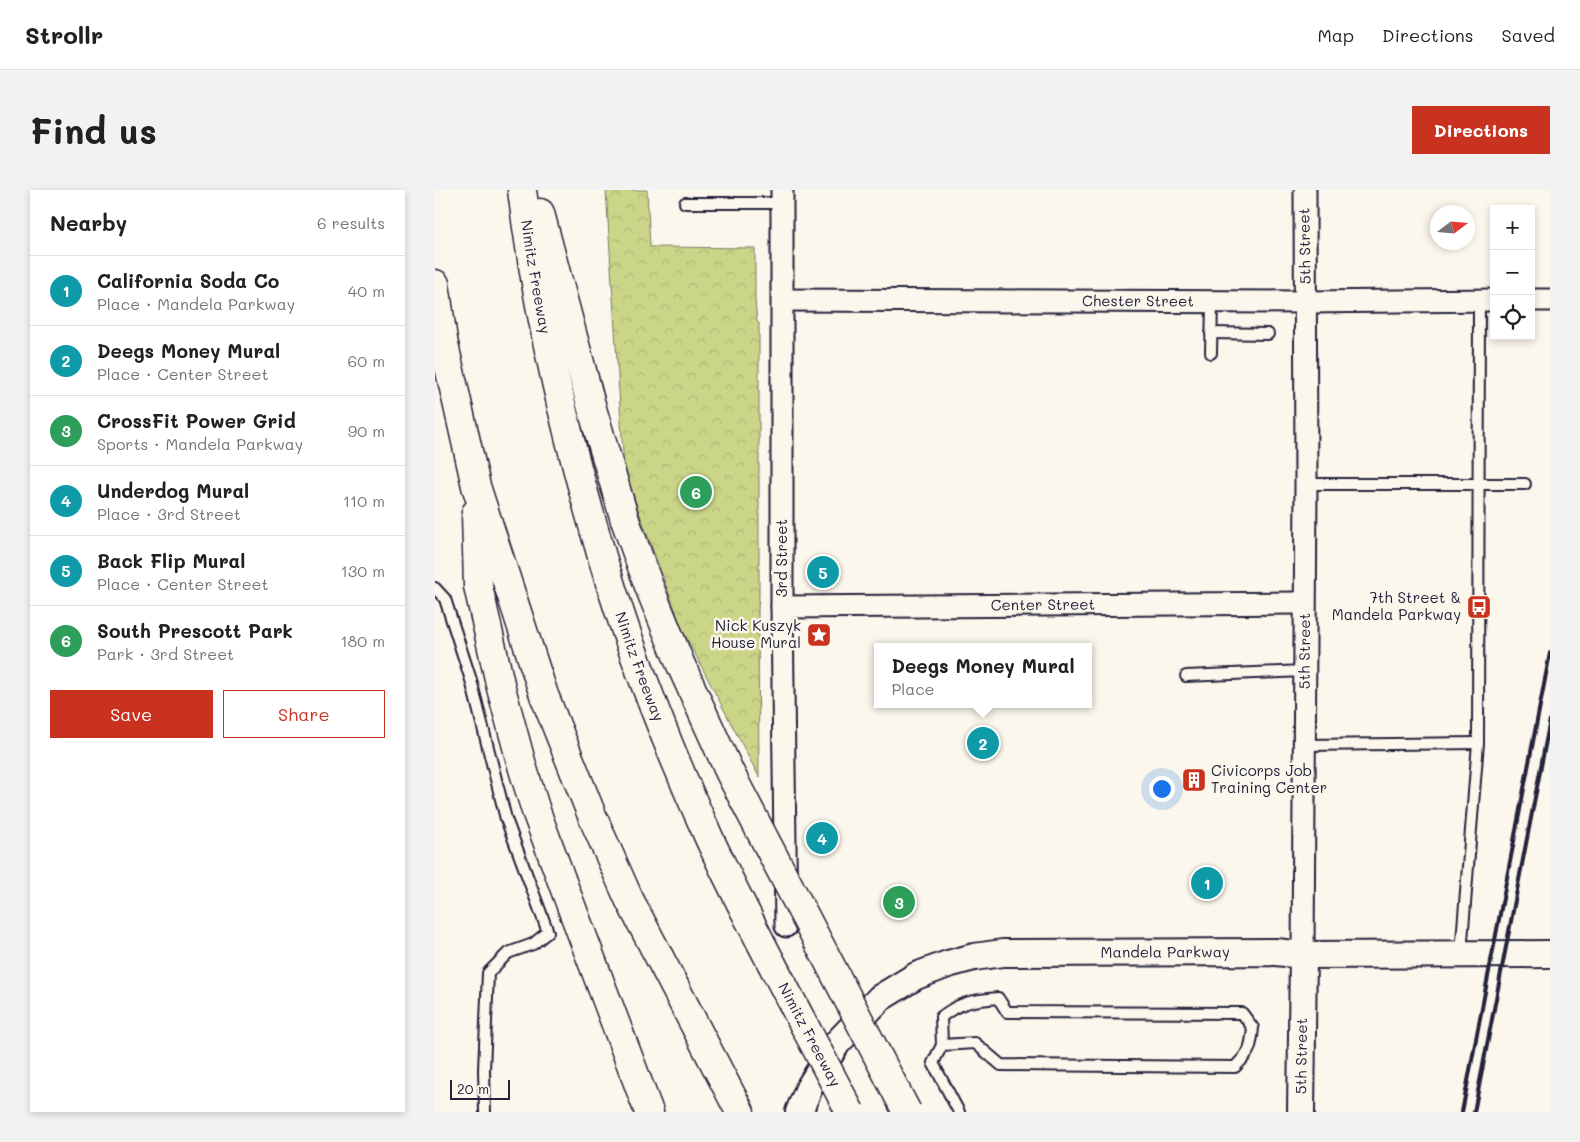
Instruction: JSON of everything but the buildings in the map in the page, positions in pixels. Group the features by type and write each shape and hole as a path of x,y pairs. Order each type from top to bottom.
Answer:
{"highway":[{"name":"Nimitz Freeway","path":"522,190 537,290 554,376 594,529 628,637 659,720 729,880 850,1112"},
{"path":"534,190 593,412 625,520 650,590 680,663 726,765 907,1112"},
{"path":"435,284 443,340 476,486 545,695 593,818 629,899 739,1112"},
{"path":"476,486 478,586 511,728 536,811 649,1112"}],"street":[{"name":"5th Street","path":"1301,1112 1305,745 1305,190"},
{"name":"3rd Street","path":"782,197 782,607 786,926"},
{"name":"Chester Street","path":"783,300 1306,302 1486,300"},
{"path":"1535,300 1550,300"},
{"name":"Center Street","path":"782,607 1305,603"},
{"name":"Mandela Parkway","path":"799,1112 809,1088 837,1043 880,998 916,976 974,957 1003,953 1550,954"}],"lane":[{"path":"685,203 782,197"},
{"path":"1461,954 1477,743 1479,484 1486,300"},
{"path":"1211,353 1212,302"},
{"path":"1211,333 1268,334"},
{"path":"1306,484 1525,484"},
{"path":"435,588 445,599 471,680 507,819 548,932 533,944 508,953 488,973 484,1070 485,1112"},
{"path":"1186,676 1304,671"},
{"path":"1305,745 1477,743"},
{"path":"942,1045 975,1043 1001,1065 1235,1066 1245,1057 1251,1046 1253,1028 1242,1013 1007,1012 998,998 968,1002 953,1008 941,1017 942,1045 933,1063 959,1112"}],"green space":[{"path":"606,190 647,190 650,247 755,248 755,300 757,322 759,323 759,777 683,631 624,469"}],"railway":[{"path":"1462,1112 1550,653"},
{"path":"1474,1112 1550,720"}],"place":[{"name":"South Prescott Park","path":"696,492"},
{"name":"Back Flip Mural","path":"823,572"},
{"name":"7th Street & Mandela Parkway","path":"1479,607"},
{"name":"Nick Kuszyk House Mural","path":"819,635"},
{"name":"Deegs Money Mural","path":"983,743"},
{"name":"Civicorps Job Training Center","path":"1194,780"},
{"name":"Underdog Mural","path":"822,838"},
{"name":"California Soda Co","path":"1207,883"},
{"name":"CrossFit Power Grid","path":"899,902"}]}
